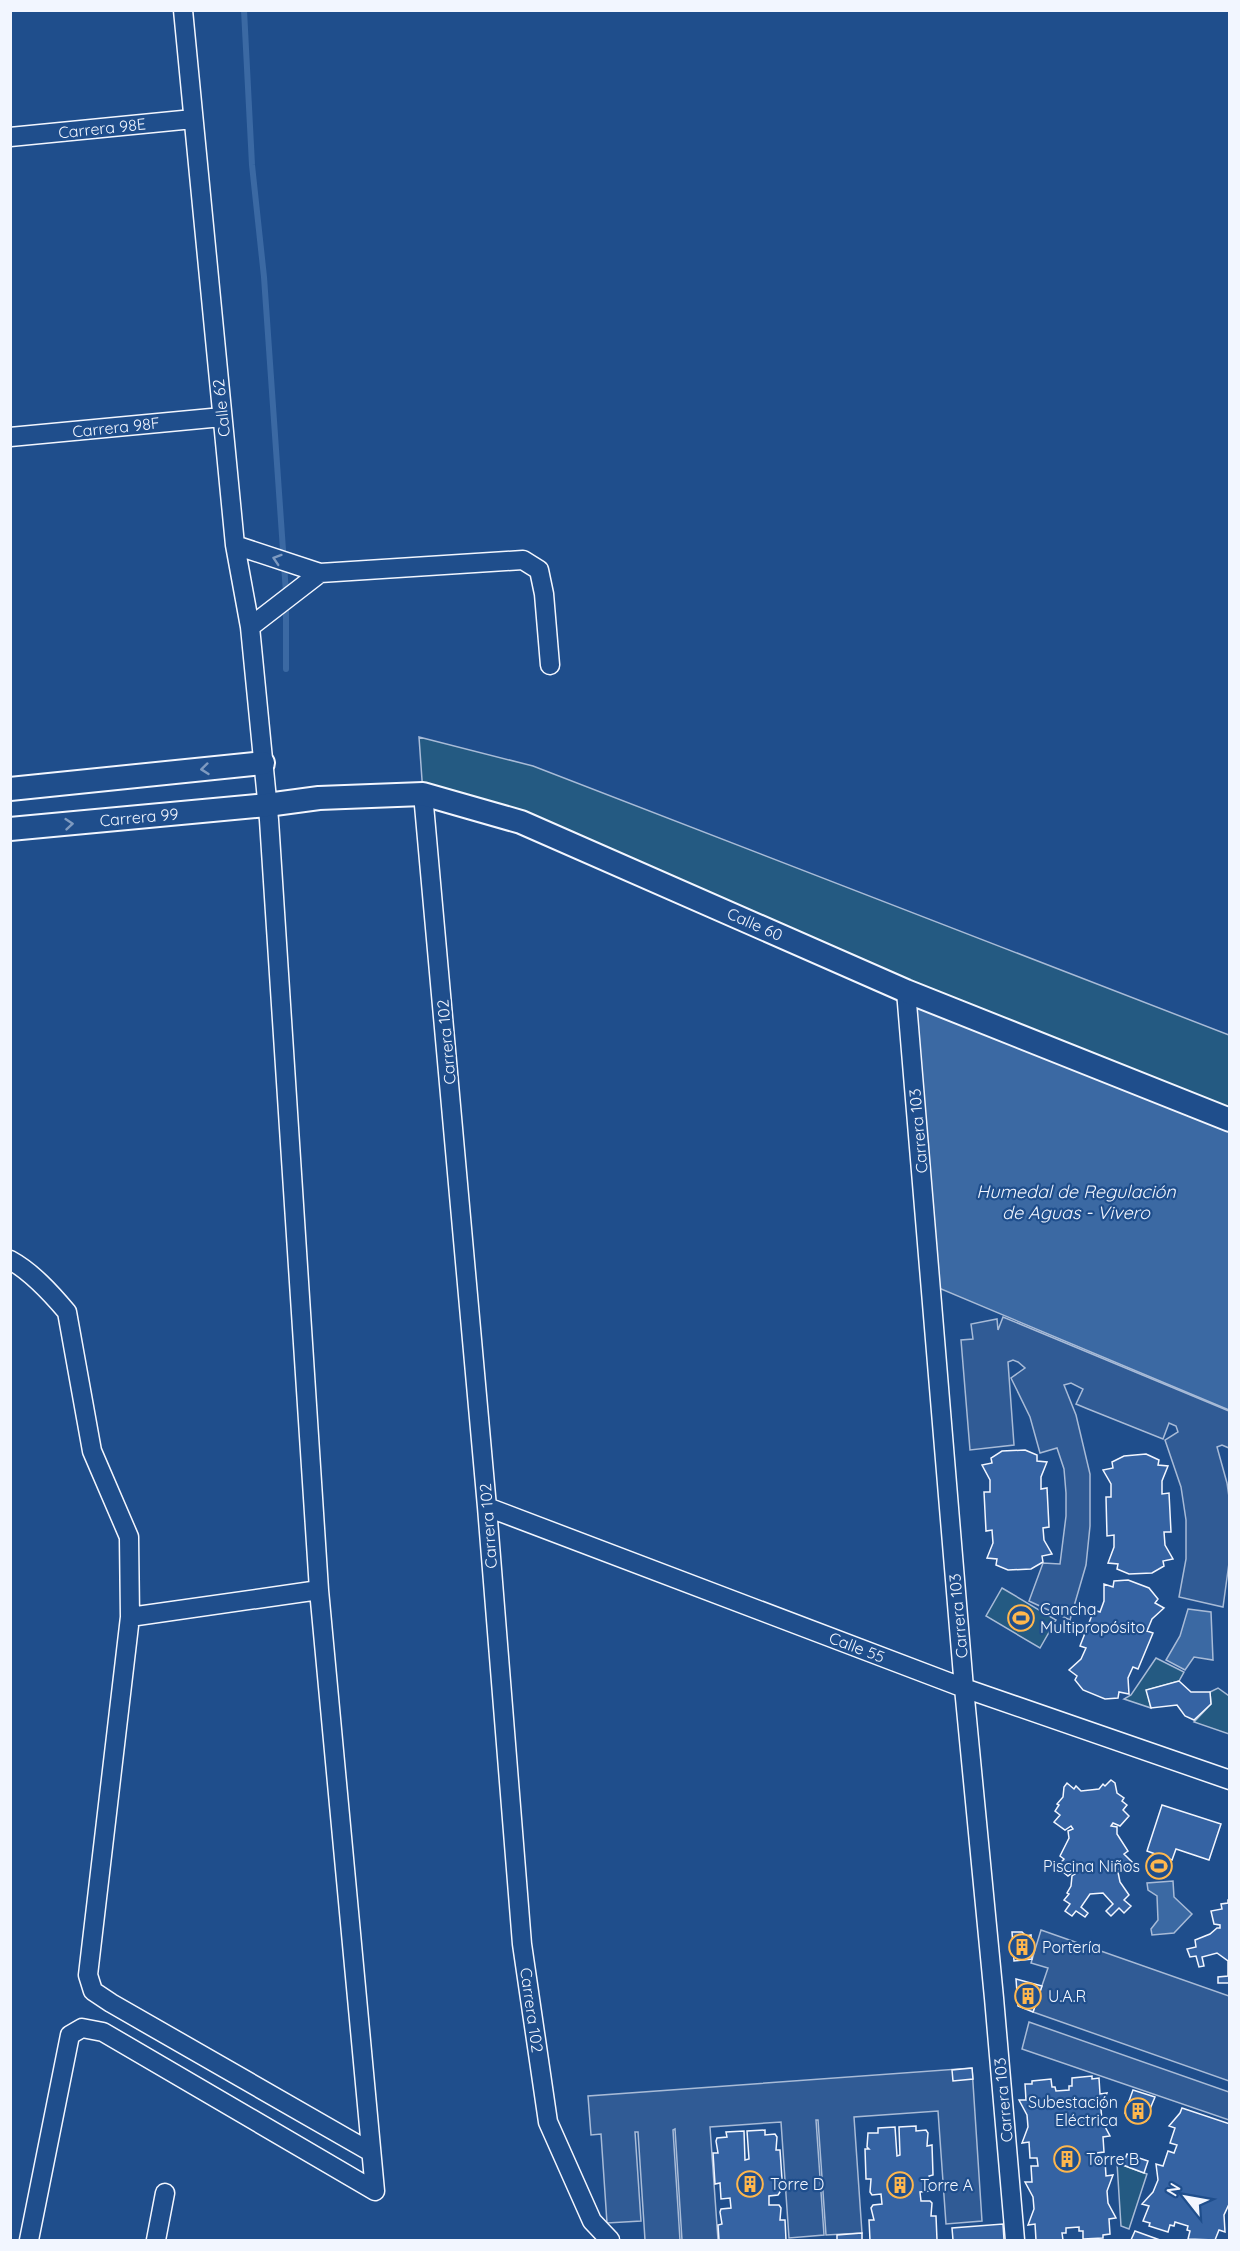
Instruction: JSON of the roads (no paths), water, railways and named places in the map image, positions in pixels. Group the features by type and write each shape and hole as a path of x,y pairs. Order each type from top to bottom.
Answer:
{"street":[{"name":"Calle 62","path":"29,2240 70,2035 82,2028 103,2032 375,2191 369,2151 319,1590 267,805 250,627 235,546 183,10"},
{"name":"Carrera 98E","path":"10,137 193,119"},
{"name":"Carrera 98F","path":"10,437 222,417"},
{"path":"235,546 320,573 523,560 539,570 544,594 550,665"},
{"path":"250,627 320,573"},
{"path":"10,789 263,763"},
{"name":"Calle 60","path":"267,805 319,798 423,794 521,822 906,991 1230,1120"},
{"name":"Carrera 102","path":"423,794 487,1507 522,1944 548,2122 592,2221 610,2241"},
{"name":"Carrera 99","path":"10,829 267,805"},
{"name":"Carrera 103","path":"906,991 964,1688 1015,2241"},
{"path":"10,1260 20,1265 67,1312 92,1451 129,1537 130,1617 88,1975 93,1991 369,2151"},
{"name":"Calle 55","path":"487,1507 964,1688 1230,1780"},
{"path":"130,1617 319,1590"},
{"path":"156,2241 165,2193"}],"water":[{"name":"Humedal de Regulación de Aguas - Vivero","path":"906,991 1229,1120 1229,1410 934,1286"},
{"path":"1188,1609 1211,1612 1213,1660 1194,1657 1185,1670 1166,1660 1180,1636"},
{"path":"1173,1881 1174,1897 1192,1914 1174,1933 1152,1935 1151,1929 1158,1920 1157,1896 1148,1890 1147,1883"}],"waterway":[{"path":"244,10 252,165 264,277 286,593"},
{"path":"286,604 286,669"}],"place":[{"name":"Cancha Multipropósito","path":"1021,1618"},
{"name":"Piscina Niños","path":"1159,1866"},
{"name":"Portería","path":"1022,1947"},
{"name":"U.A.R","path":"1028,1996"},
{"name":"Subestación Eléctrica","path":"1138,2111"},
{"name":"Torre B","path":"1067,2159"},
{"name":"Torre D","path":"750,2184"},
{"name":"Torre A","path":"900,2185"}]}
